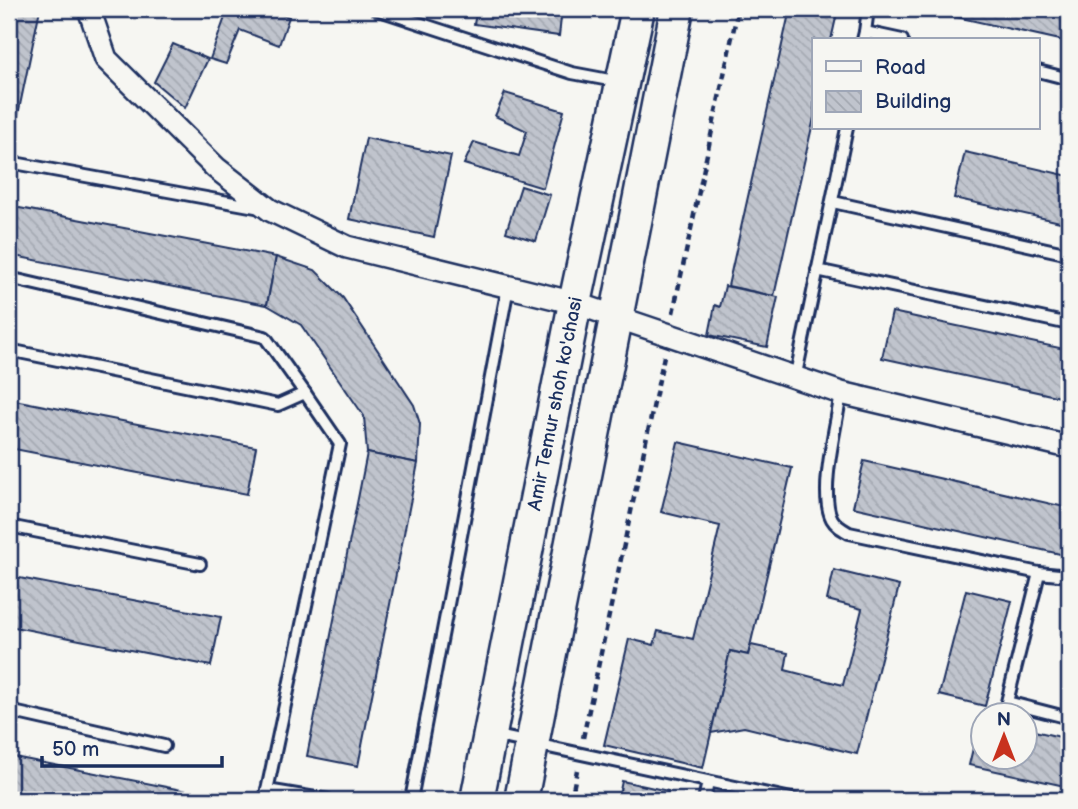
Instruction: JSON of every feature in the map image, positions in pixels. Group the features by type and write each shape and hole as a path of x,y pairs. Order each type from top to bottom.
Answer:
{"main road":[{"name":"Amir Temur shoh ko'chasi","path":"477,800 575,303 638,9"},
{"path":"521,800 677,9"}],"street":[{"path":"89,9 106,60 216,168 270,210 347,247 575,303 841,393 1069,447"}],"lane":[{"path":"376,9 572,73 622,83"},
{"path":"868,9 864,36 883,38"},
{"path":"1040,72 1069,79"},
{"path":"795,379 847,130"},
{"path":"9,162 270,210"},
{"path":"832,202 1069,254"},
{"path":"817,270 1069,324"},
{"path":"9,278 265,337 340,443 266,795 328,800"},
{"path":"411,800 509,287"},
{"path":"9,350 278,405 305,393"},
{"path":"841,393 827,492 832,518 839,527 849,533 1040,573 1069,576"},
{"path":"9,526 200,564"},
{"path":"1040,573 1007,702 1069,718"},
{"path":"9,711 164,746"},
{"path":"490,735 796,800"},
{"path":"704,800 708,782"}],"path":[{"path":"571,800 738,9"}],"building":[{"path":"9,9 40,9 14,134 9,133"},
{"path":"202,9 222,9 219,15"},
{"path":"228,9 265,9 289,17 279,45 240,30 226,64 210,59"},
{"path":"477,9 534,12 534,9 562,9 559,36 474,24"},
{"path":"790,9 838,9 831,38 812,38 812,127 774,296 728,286"},
{"path":"921,9 1069,9 1069,42"},
{"path":"173,44 208,59 185,108 154,82"},
{"path":"505,93 564,111 543,188 464,164 474,142 519,156 527,131 495,116"},
{"path":"366,138 451,156 434,237 349,219"},
{"path":"965,152 1069,176 1069,224 954,198"},
{"path":"521,186 550,195 536,241 506,232"},
{"path":"9,206 276,257 267,305 9,255"},
{"path":"276,257 315,270 343,298 414,405 420,424 418,463 367,453 364,416 301,325 267,305"},
{"path":"725,286 778,297 767,347 709,335 715,305 720,307"},
{"path":"892,312 1069,350 1069,399 882,358"},
{"path":"9,399 256,447 247,494 9,448"},
{"path":"678,442 792,468 748,655 730,651 703,768 604,745 629,639 654,645 658,631 693,639 720,526 661,512"},
{"path":"367,453 418,463 358,766 307,756"},
{"path":"864,461 1069,508 1069,556 853,507"},
{"path":"834,570 899,586 857,754 744,727 711,733 730,651 748,655 751,645 788,653 785,670 843,685 862,609 827,600"},
{"path":"9,576 221,617 211,666 9,626"},
{"path":"966,590 1012,601 987,700 970,700 970,702 939,695"},
{"path":"1040,732 1069,739 1069,787 992,770 1040,770"},
{"path":"9,756 192,792 190,800 9,800"},
{"path":"622,781 668,791 666,800 618,800"}]}
